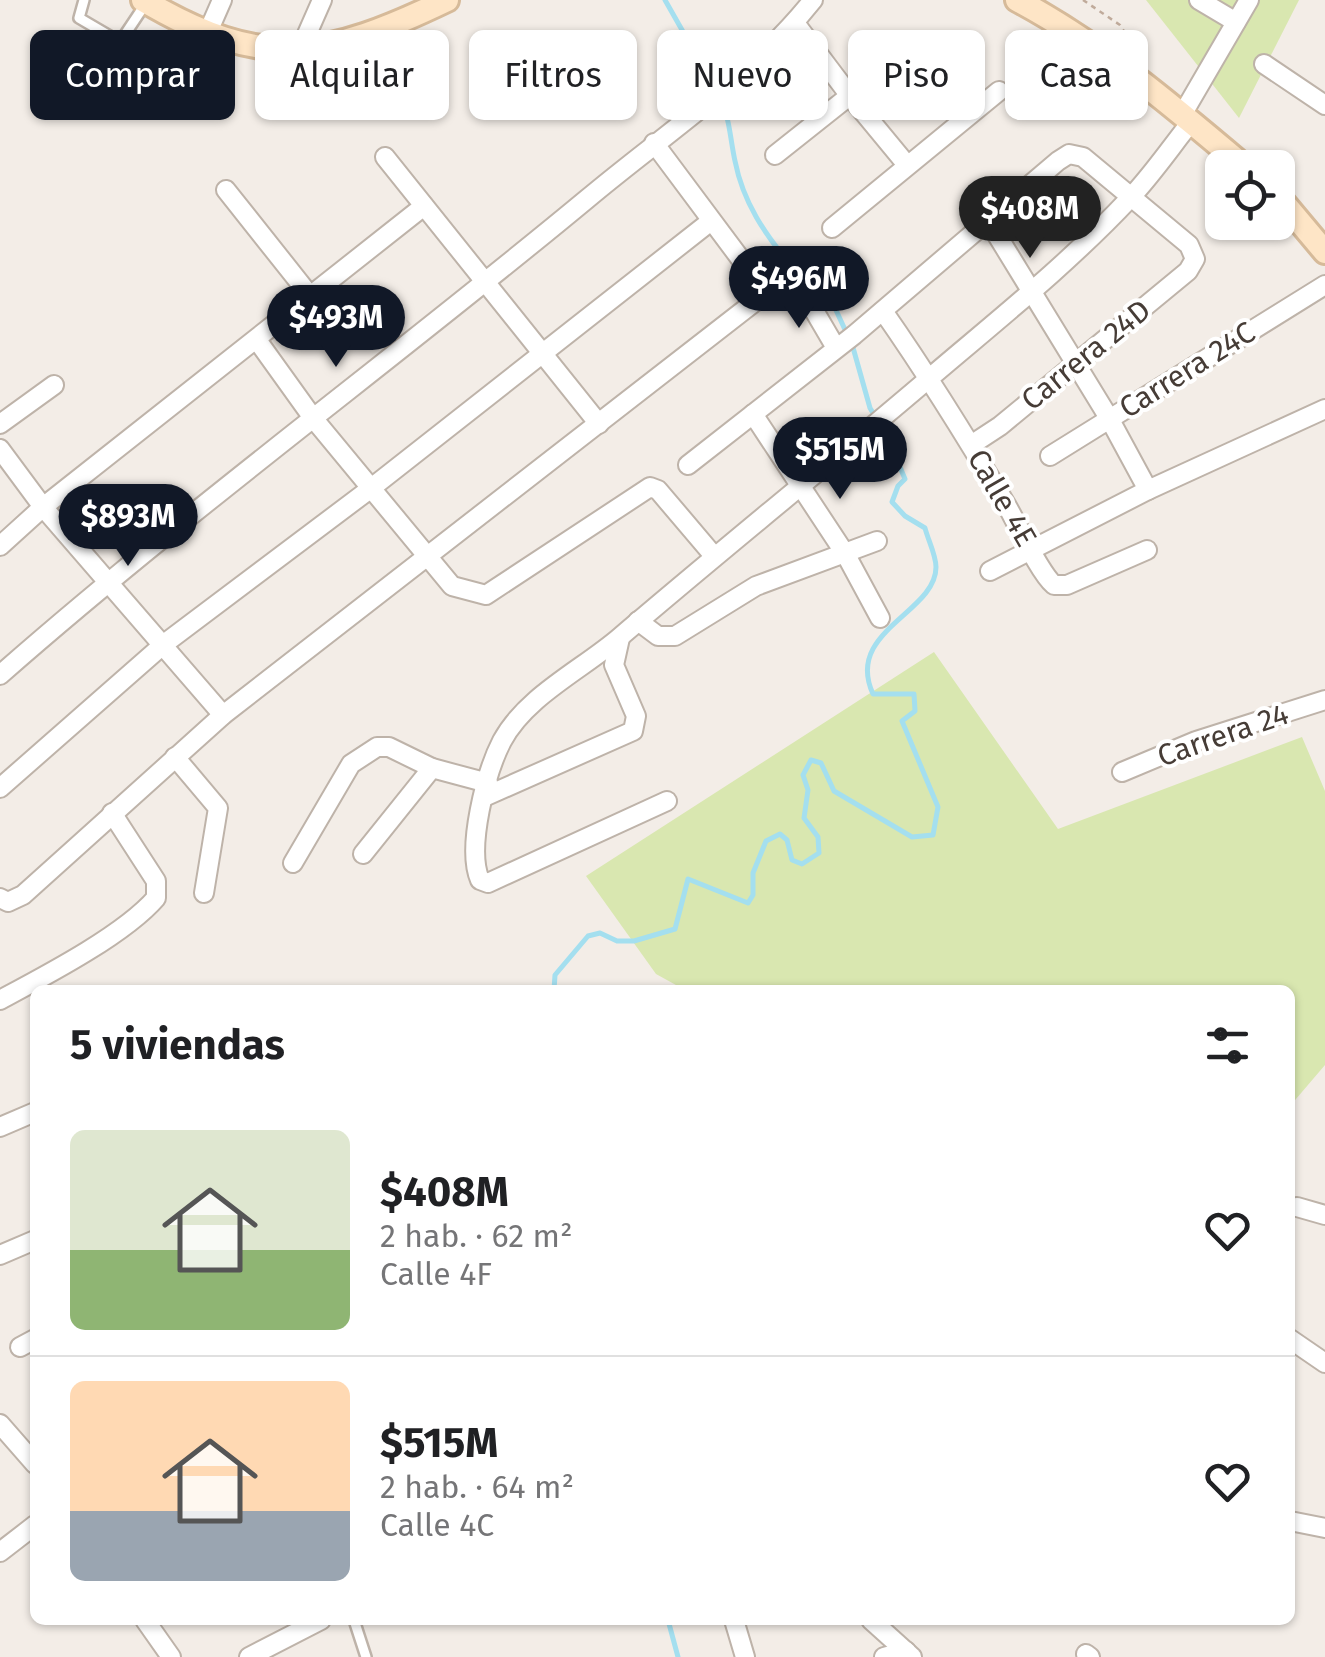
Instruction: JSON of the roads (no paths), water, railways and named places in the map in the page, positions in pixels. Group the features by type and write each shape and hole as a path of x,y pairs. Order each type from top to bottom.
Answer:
{"street":[{"path":"209,30 222,0"},
{"path":"309,30 322,0"},
{"path":"380,30 447,0"},
{"path":"0,675 107,581 728,85 795,23 814,0"},
{"path":"1017,0 1058,22 1224,150"},
{"path":"1200,0 1236,22"},
{"path":"667,800 499,879 488,883 480,880 473,852 486,790 502,740 532,705 888,417 1032,293 1131,197 1186,118 1249,0"},
{"path":"145,1 204,30"},
{"path":"795,23 848,93"},
{"path":"1264,64 1325,105"},
{"path":"832,228 999,91"},
{"path":"774,155 848,98"},
{"path":"870,120 907,165"},
{"path":"654,143 766,293"},
{"path":"688,465 883,311 1070,154 1083,156 1131,197"},
{"path":"385,157 599,424"},
{"path":"226,190 311,297"},
{"name":"Carrera 24D","path":"971,445 1000,426 1188,271 1195,259 1189,245 1131,197"},
{"path":"0,546 424,206"},
{"path":"1295,213 1323,242"},
{"path":"0,788 164,644 370,489 711,221"},
{"path":"989,222 1110,418 1148,490"},
{"path":"0,898 8,902 23,895 223,715 766,293 793,284 844,342"},
{"name":"Carrera 24C","path":"1050,456 1325,285"},
{"name":"Calle 4E","path":"883,311 971,445 1046,578 1054,585 1067,585 1147,550"},
{"path":"257,340 313,418 452,586 486,595 650,487 658,490 714,556"},
{"path":"0,424 54,385"},
{"path":"990,571 1148,490 1325,410"},
{"path":"753,414 846,554 880,618"},
{"path":"0,449 44,507 223,715"},
{"path":"638,621 658,636 675,636 756,586 877,541"},
{"path":"293,863 350,764 377,747 390,746 486,790 633,731 636,716 614,665 620,637"},
{"name":"Carrera 24","path":"1122,772 1196,741 1325,700"},
{"path":"175,756 218,808 204,893"},
{"path":"363,854 432,768"},
{"path":"0,1000 50,973 144,912 156,898 156,881 112,813"},
{"path":"0,1128 30,1114"},
{"path":"1297,1207 1325,1215"},
{"path":"0,1255 30,1242"},
{"path":"1295,1343 1325,1363"},
{"path":"0,1424 30,1458"},
{"path":"1295,1522 1325,1528"},
{"path":"0,1552 30,1529"},
{"path":"149,1625 171,1657"},
{"path":"249,1657 311,1625"},
{"path":"735,1625 745,1657"},
{"path":"877,1625 909,1654"},
{"path":"884,1657 909,1654"}],"lane":[{"path":"84,0 79,18 120,42 145,1"},
{"path":"356,1625 366,1657"}],"waterway":[{"path":"665,0 682,30"},
{"path":"728,120 743,190 756,217 792,266 824,269 847,334"},
{"path":"554,985 555,975 588,936 600,933 617,941 634,941 675,929 688,879 748,903 753,895 753,873 766,841 780,834 787,840 792,860 802,864 819,853 818,837 804,818 808,790 803,775 811,760 821,763 834,791 912,837 933,835 938,807 902,721 915,711 914,694 873,694 867,672 880,638 932,583 936,562 925,528 892,502 905,479 870,408 852,344"},
{"path":"669,1625 678,1657"}]}
